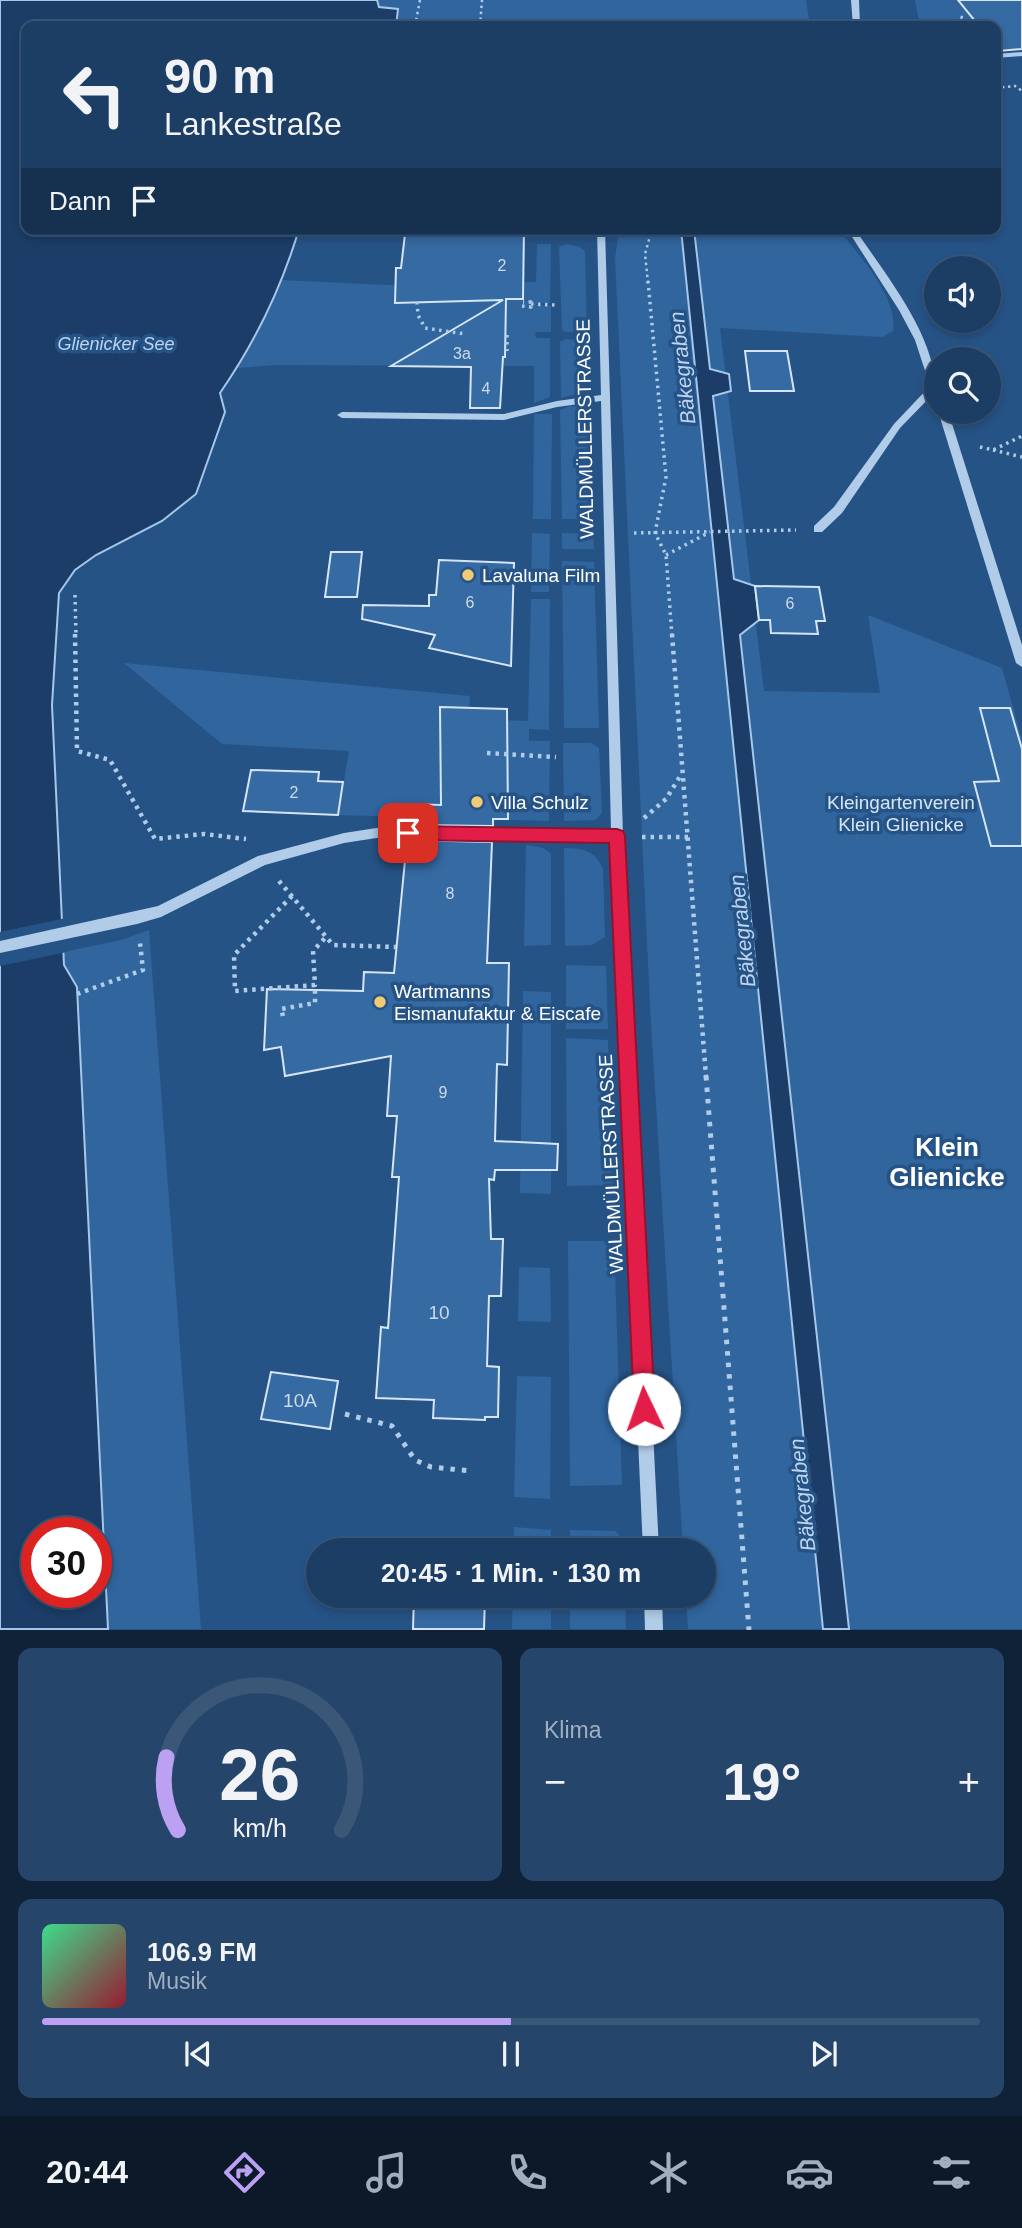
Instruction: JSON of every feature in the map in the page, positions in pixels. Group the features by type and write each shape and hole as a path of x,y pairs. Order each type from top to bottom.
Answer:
{"street":[{"path":"1001,56 1022,54"},
{"name":"WALDMÜLLERSTRASSE","path":"601,235 617,836 650,1538"},
{"path":"855,235 904,310 924,352"},
{"path":"342,415 504,417 557,404 605,397"},
{"path":"818,529 838,510 897,426 924,400"},
{"path":"947,424 1022,663"},
{"path":"0,947 161,911 261,860 344,838 383,832 617,836"},
{"path":"653,1608 654,1629"}],"lane":[{"path":"855,0 857,21"}],"path":[{"path":"416,21 420,0"},
{"path":"476,1 482,0 480,21"},
{"path":"962,21 959,18 963,17"},
{"path":"1001,88 1015,86 1022,91"},
{"path":"650,235 645,254 666,477 655,533 666,555 681,775 750,1629"},
{"path":"417,302 417,319 420,325 433,330 464,334"},
{"path":"523,304 531,302 555,305"},
{"path":"507,335 507,351"},
{"path":"993,450 1022,436"},
{"path":"952,440 1022,457"},
{"path":"608,534 818,529"},
{"path":"666,555 711,532"},
{"path":"75,595 77,751 110,760 155,839 204,834 267,841 291,850"},
{"path":"487,753 556,757"},
{"path":"617,836 659,807 673,792 681,775"},
{"path":"617,836 688,837"},
{"path":"277,879 333,945 396,947"},
{"path":"292,896 234,955 235,991 315,985"},
{"path":"283,1016 281,1009 308,1007 316,1003 313,951 326,937"},
{"path":"77,994 143,970"},
{"path":"345,1414 392,1426 415,1460 423,1464 471,1471"}],"green space":[{"path":"377,0 806,0 809,21 397,21 398,9 379,7"},
{"path":"915,0 1022,0 1022,42 1001,44 1001,21 919,21"},
{"path":"467,235 551,235 551,236"},
{"name":"Kleingartenverein Klein Glienicke","path":"621,235 843,235 875,277 889,304 893,331 882,337 720,328 764,691 880,693 868,615 1002,668 1022,739 1022,1629 688,1629 687,1608 716,1608 716,1538 682,1538 650,1006 615,258 618,238"},
{"path":"537,244 551,244 550,303 536,305 551,306 551,332 535,332 536,338 550,338 550,397 534,403 534,366 275,365 237,368 281,280 387,285 536,282"},
{"path":"566,244 585,251 587,331 562,330 559,247"},
{"path":"566,339 587,341 589,391 561,398 560,342"},
{"path":"570,406 585,407 590,413 593,519 562,519 560,410"},
{"path":"534,414 552,414 551,519 533,519"},
{"path":"532,533 550,534 549,592 531,592"},
{"path":"562,533 593,534 594,549 562,549"},
{"path":"562,561 594,562 599,728 564,728"},
{"path":"531,599 550,599 549,730 529,729 529,741 550,741 549,821 338,815 349,751 222,744 124,663 470,696 468,719 528,721"},
{"path":"563,743 591,743 599,748 602,813 595,820 564,821"},
{"path":"526,845 544,848 551,854 551,945 524,946"},
{"path":"564,848 593,854 603,869 605,937 592,945 565,946"},
{"path":"149,930 201,1629 108,1629 107,1608 112,1608 112,1517 103,1517 77,987 64,965 64,952 121,940"},
{"path":"566,965 606,966 608,1029 566,1029"},
{"path":"523,991 551,992 551,1194 520,1193"},
{"path":"566,1038 608,1040 613,1185 567,1186"},
{"path":"568,1241 614,1241 622,1485 570,1486"},
{"path":"519,1267 550,1268 551,1322 518,1321"},
{"path":"517,1376 551,1377 550,1499 514,1497"},
{"path":"514,1527 551,1530 551,1538 514,1538"},
{"path":"570,1530 616,1531 621,1538 570,1538"},
{"path":"513,1608 551,1608 551,1629 512,1629"},
{"path":"570,1608 625,1608 626,1629 570,1629"}],"water":[{"name":"Glienicker See","path":"0,0 377,0 379,7 398,9 397,21 21,21 21,235 297,235 266,314 220,393 225,412 196,494 162,521 96,555 75,570 59,593 52,705 64,965 77,987 103,1517 21,1517 21,1608 107,1608 108,1629 0,1629"},
{"name":"Bäkegraben","path":"682,235 695,235 710,369 729,374 731,391 713,396 734,579 755,586 759,620 740,635 849,1629 823,1629"}],"pier":[{"path":"66,918 67,952 0,966 0,932"}],"building":[{"path":"958,0 1022,0 1022,49 1001,51 1001,21 975,21"},
{"path":"405,235 524,235 523,299 506,299 505,357 500,408 470,408 471,367 391,366 503,300 395,303 396,268 401,268"},
{"path":"745,351 787,351 794,391 750,391"},
{"path":"331,552 362,552 357,597 325,597"},
{"path":"439,560 514,563 511,666 429,648 435,635 362,619 363,605 429,606 429,595 436,595"},
{"path":"755,586 819,587 825,621 816,621 818,634 771,633 770,620 759,620"},
{"path":"440,707 507,709 508,819 493,819 493,826 408,825 409,804 441,805"},
{"path":"980,708 1010,708 1022,749 1022,846 991,846 974,782 999,781"},
{"path":"251,770 319,772 318,781 343,782 338,815 243,811"},
{"path":"407,840 492,842 487,963 509,963 507,1065 497,1064 495,1141 558,1144 557,1170 495,1170 494,1180 489,1179 491,1239 503,1239 501,1296 489,1296 487,1366 499,1367 498,1417 485,1417 485,1420 433,1418 434,1400 376,1398 381,1327 388,1328 399,1177 392,1177 397,1116 387,1116 391,1056 285,1076 281,1047 264,1050 267,989 363,991 364,972 394,973"},
{"path":"271,1372 338,1381 330,1429 261,1419"},
{"path":"414,1608 485,1608 484,1629 413,1629"}],"place":[{"name":"Lavaluna Film","path":"468,575"},
{"name":"Villa Schulz","path":"477,802"},
{"name":"Wartmanns Eismanufaktur & Eiscafe","path":"380,1002"}],"district":[{"name":"Klein Glienicke","path":"947,1162"}],"route":[{"path":"408,833 617,836 644,1409"}]}
